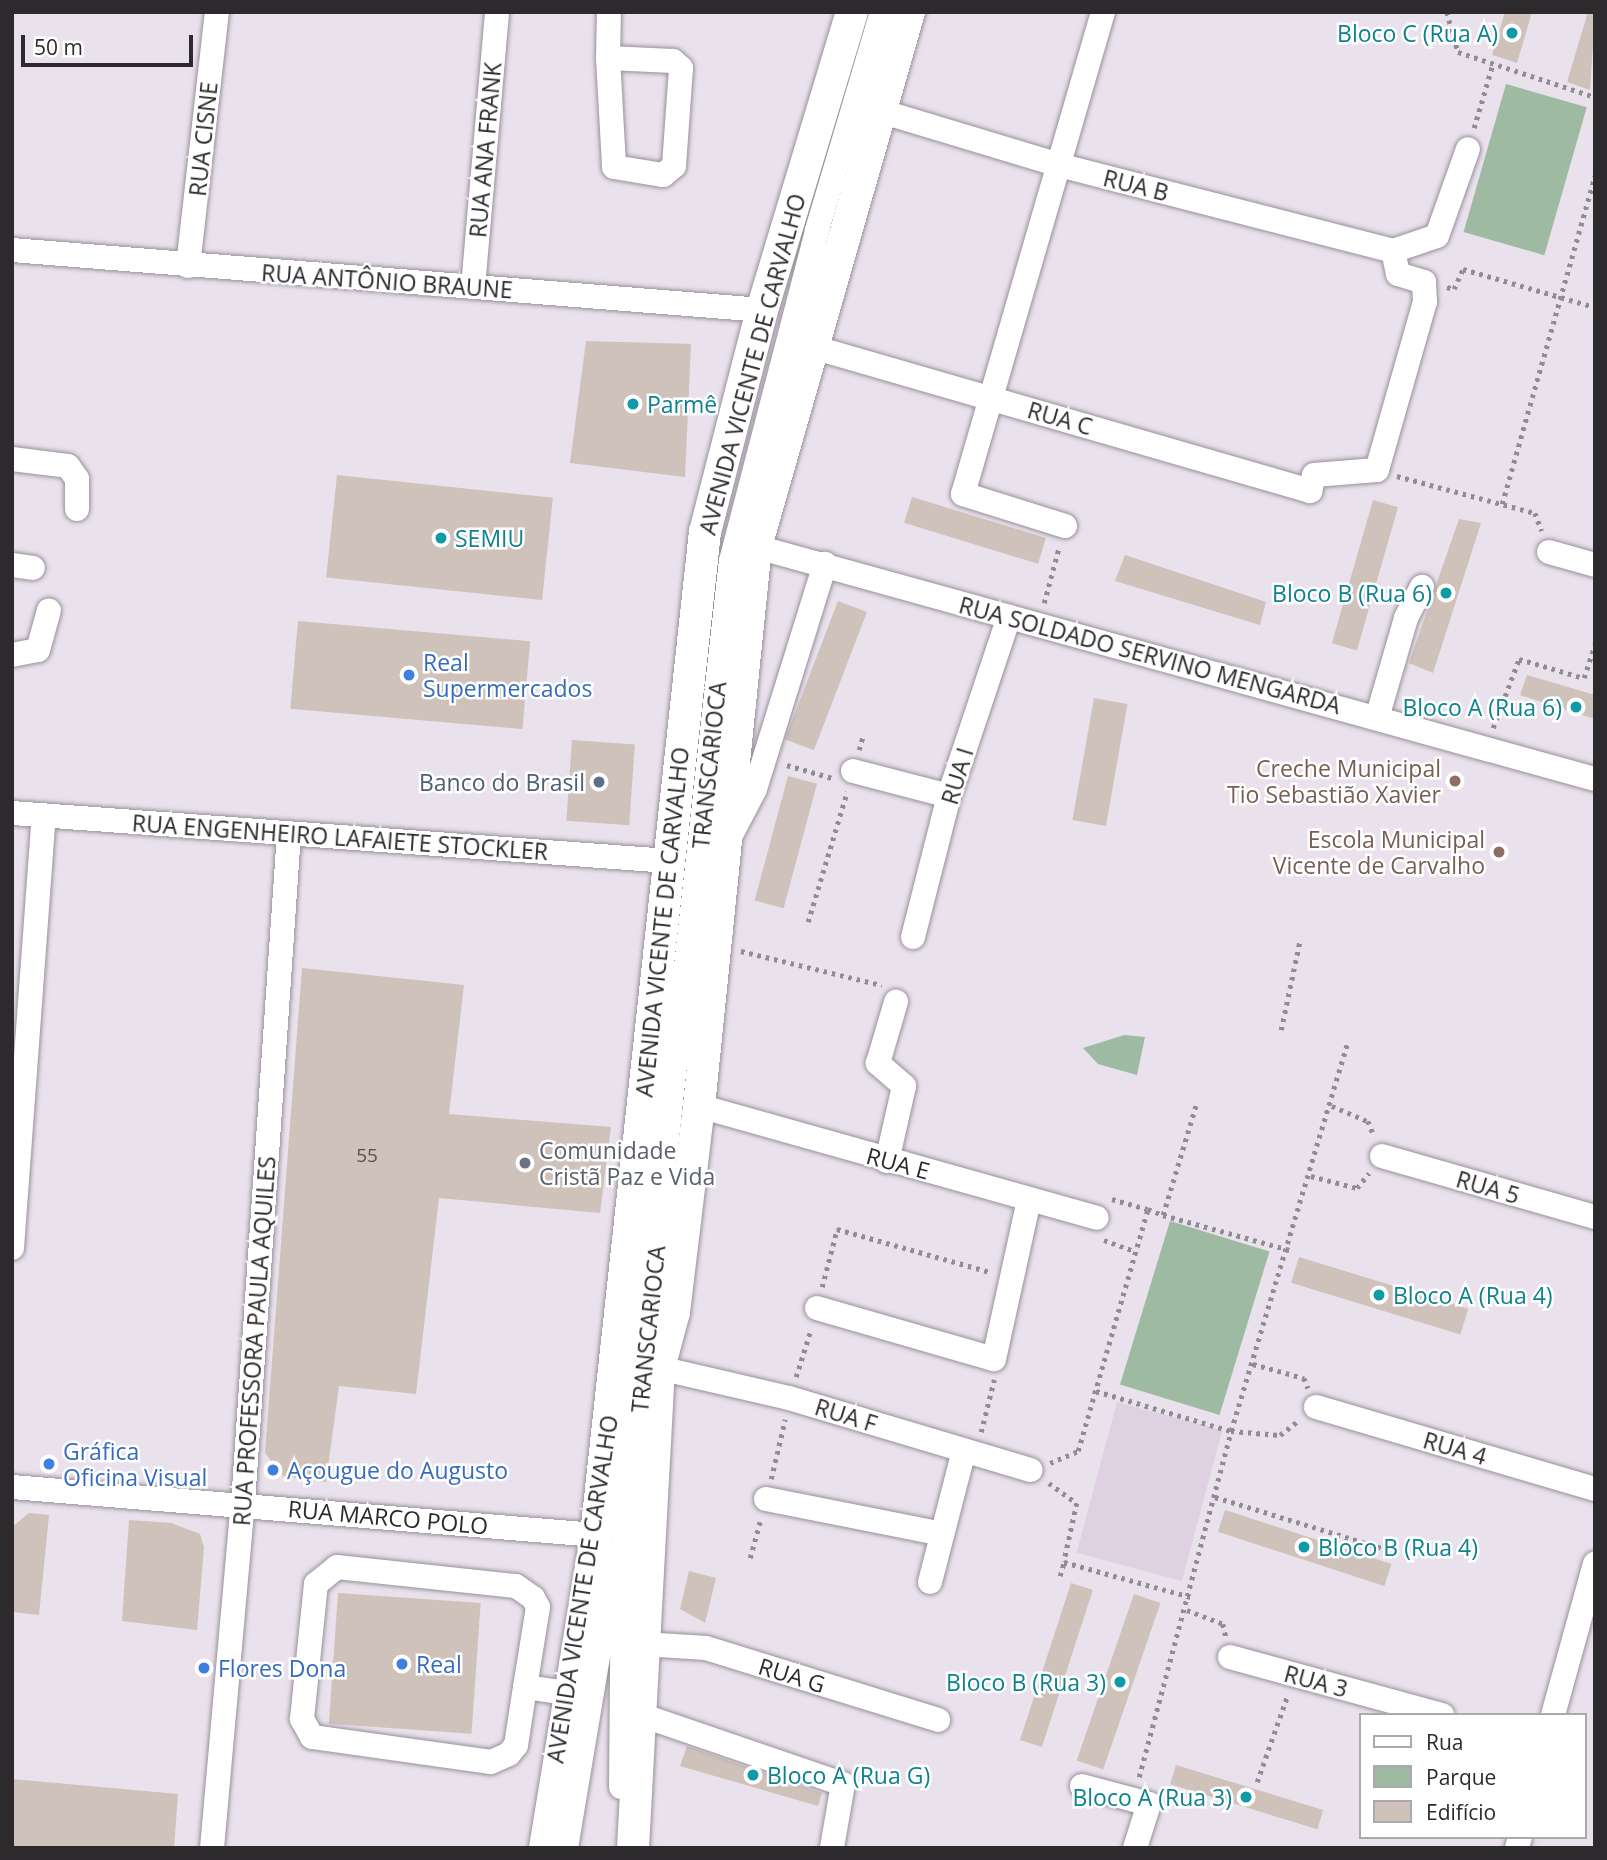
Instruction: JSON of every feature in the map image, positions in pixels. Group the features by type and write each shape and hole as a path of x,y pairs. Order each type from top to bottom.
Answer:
{"main road":[{"name":"AVENIDA VICENTE DE CARVALHO","path":"545,1848 567,1693 609,1535 668,861 705,532 762,310 852,12"},
{"name":"AVENIDA VICENTE DE CARVALHO","path":"633,1848 655,1719 643,1644 659,1368 674,1312 699,1106 725,845 745,543 809,345 909,12"}],"street":[{"name":"RUA CISNE","path":"188,266 217,12"},
{"name":"RUA ANA FRANK","path":"473,287 497,12"},
{"path":"608,58 673,61 681,68 674,166 663,176 614,167 608,58 609,12"},
{"name":"TRANSCARIOCA","path":"566,1848 608,1581 609,1535 745,543 817,230 882,12"},
{"path":"1065,526 963,494 1055,164 1103,12"},
{"name":"RUA B","path":"880,111 1055,164 1393,251"},
{"path":"1377,470 1425,302 1424,282 1398,274 1393,251 1437,236 1468,149"},
{"name":"RUA ANTÔNIO BRAUNE","path":"12,250 762,310"},
{"name":"RUA C","path":"809,345 1310,491 1314,475 1377,470"},
{"path":"12,459 68,466 77,479 77,509"},
{"name":"RUA SOLDADO SERVINO MENGARDA","path":"705,532 1595,779"},
{"path":"1549,552 1595,565"},
{"name":"AVENIDA VICENTE DE CARVALHO","path":"725,845 765,758 825,564"},
{"path":"1377,718 1406,618 1422,587"},
{"path":"12,654 38,650 49,610"},
{"name":"RUA I","path":"913,937 949,796 1009,617"},
{"path":"851,777 949,796"},
{"name":"RUA ENGENHEIRO LAFAIETE STOCKLER","path":"12,813 668,861"},
{"path":"12,1248 44,816"},
{"name":"RUA PROFESSORA PAULA AQUILES","path":"212,1848 243,1503 289,834"},
{"path":"887,1161 904,1086 878,1063 893,995"},
{"name":"RUA E","path":"699,1106 1097,1218"},
{"name":"RUA 5","path":"1382,1156 1595,1217"},
{"path":"817,1308 994,1359 1009,1278 1029,1200"},
{"name":"RUA F","path":"659,1368 789,1398 1031,1470"},
{"name":"RUA 4","path":"1316,1407 1595,1489"},
{"path":"930,1582 942,1534 970,1453"},
{"name":"RUA MARCO POLO","path":"12,1487 243,1503 609,1535"},
{"path":"766,1499 942,1534"},
{"name":"TRANSCARIOCA","path":"609,1535 625,1639 618,1848"},
{"path":"1554,1713 1595,1564"},
{"path":"337,1567 526,1591 538,1607 525,1687 516,1745 500,1760 312,1737 302,1719 316,1584 337,1567"},
{"name":"RUA G","path":"643,1644 706,1648 938,1720"},
{"name":"RUA 3","path":"1230,1657 1435,1713"},
{"path":"525,1687 567,1693"},
{"path":"655,1719 843,1784 832,1848"},
{"path":"1082,1786 1149,1804 1135,1848"}],"path":[{"path":"1447,12 1458,52 1595,97"},
{"path":"1468,149 1493,63"},
{"path":"1502,504 1595,176"},
{"path":"1424,282 1454,289 1463,269 1595,307"},
{"path":"1377,470 1535,513 1549,552"},
{"path":"1037,625 1065,526"},
{"path":"1485,748 1519,659 1584,678 1595,644"},
{"path":"808,922 863,736"},
{"path":"765,758 851,777"},
{"path":"1280,1030 1300,940"},
{"path":"736,950 893,995"},
{"path":"1133,1800 1191,1597 1231,1431 1290,1250 1348,1045"},
{"path":"1163,1215 1198,1102"},
{"path":"1311,1176 1357,1188 1382,1156 1368,1121 1332,1106"},
{"path":"1031,1470 1078,1451 1148,1209 1290,1250"},
{"path":"837,1229 1009,1278"},
{"path":"970,1453 997,1368 994,1359"},
{"path":"1096,1391 1231,1431 1280,1435 1316,1407 1304,1378 1253,1364"},
{"path":"1031,1470 1077,1503 1060,1576"},
{"path":"1215,1497 1392,1551"},
{"path":"1064,1562 1191,1597"},
{"path":"1187,1610 1223,1624 1230,1657"},
{"path":"1257,1782 1294,1675"}],"shaded area":[{"path":"1117,1402 1222,1430 1182,1581 1077,1553"}],"green space":[{"path":"1506,84 1587,107 1544,255 1464,232"},
{"path":"1124,1035 1145,1037 1137,1075 1098,1064 1083,1048"},
{"path":"1170,1221 1269,1251 1219,1415 1120,1385"}],"building":[{"name":"Bloco C (Rua A)","path":"1505,12 1532,12 1517,63 1492,55"},
{"path":"1588,12 1595,12 1590,90 1567,82"},
{"name":"Parmê","path":"586,341 691,344 685,477 570,463"},
{"name":"SEMIU","path":"337,475 553,498 542,600 326,577"},
{"path":"912,497 1046,538 1038,564 904,523"},
{"path":"1373,500 1398,507 1357,650 1332,643"},
{"name":"Bloco B (Rua 6)","path":"1459,519 1481,523 1433,673 1409,663"},
{"path":"1125,555 1266,602 1260,625 1115,581"},
{"path":"838,601 867,612 814,750 785,739"},
{"name":"Real Supermercados","path":"298,621 530,641 522,729 290,709"},
{"name":"Bloco A (Rua 6)","path":"1527,675 1595,695 1595,719 1520,695"},
{"path":"1094,698 1127,704 1106,826 1072,820"},
{"name":"Banco do Brasil","path":"572,740 635,744 629,825 566,821"},
{"path":"788,776 817,784 784,908 755,901"},
{"path":"302,968 464,985 449,1114 611,1127 600,1213 439,1198 416,1394 339,1386 326,1482 283,1476 265,1453"},
{"name":"Bloco A (Rua 4)","path":"1299,1257 1468,1309 1460,1335 1291,1283"},
{"name":"Bloco B (Rua 4)","path":"1225,1510 1391,1564 1384,1586 1218,1532"},
{"path":"29,1513 49,1515 39,1615 12,1612 12,1527"},
{"path":"129,1520 171,1523 200,1534 204,1547 197,1630 122,1621"},
{"path":"689,1571 716,1578 705,1623 680,1609"},
{"path":"1071,1583 1093,1590 1042,1747 1020,1740"},
{"name":"Real","path":"338,1593 481,1603 472,1734 329,1724"},
{"name":"Bloco B (Rua 3)","path":"1134,1594 1160,1603 1103,1770 1077,1760"},
{"name":"Bloco A (Rua G)","path":"687,1746 822,1793 818,1806 680,1766"},
{"name":"Bloco A (Rua 3)","path":"1176,1765 1323,1810 1317,1829 1170,1784"},
{"path":"12,1779 178,1794 174,1848 12,1848"}],"place":[{"name":"Bloco C (Rua A)","path":"1512,33"},
{"name":"Parmê","path":"633,404"},
{"name":"SEMIU","path":"441,538"},
{"name":"Bloco B (Rua 6)","path":"1446,593"},
{"name":"Real Supermercados","path":"409,675"},
{"name":"Bloco A (Rua 6)","path":"1576,707"},
{"name":"Creche Municipal Tio Sebastião Xavier","path":"1455,781"},
{"name":"Banco do Brasil","path":"599,782"},
{"name":"Escola Municipal Vicente de Carvalho","path":"1499,852"},
{"name":"Comunidade Cristã Paz e Vida","path":"525,1163"},
{"name":"Bloco A (Rua 4)","path":"1379,1295"},
{"name":"Gráfica Oficina Visual","path":"49,1464"},
{"name":"Açougue do Augusto","path":"273,1470"},
{"name":"Bloco B (Rua 4)","path":"1304,1547"},
{"name":"Real","path":"402,1664"},
{"name":"Flores Dona","path":"204,1668"},
{"name":"Bloco B (Rua 3)","path":"1120,1682"},
{"name":"Bloco A (Rua G)","path":"753,1775"},
{"name":"Bloco A (Rua 3)","path":"1246,1797"}]}
